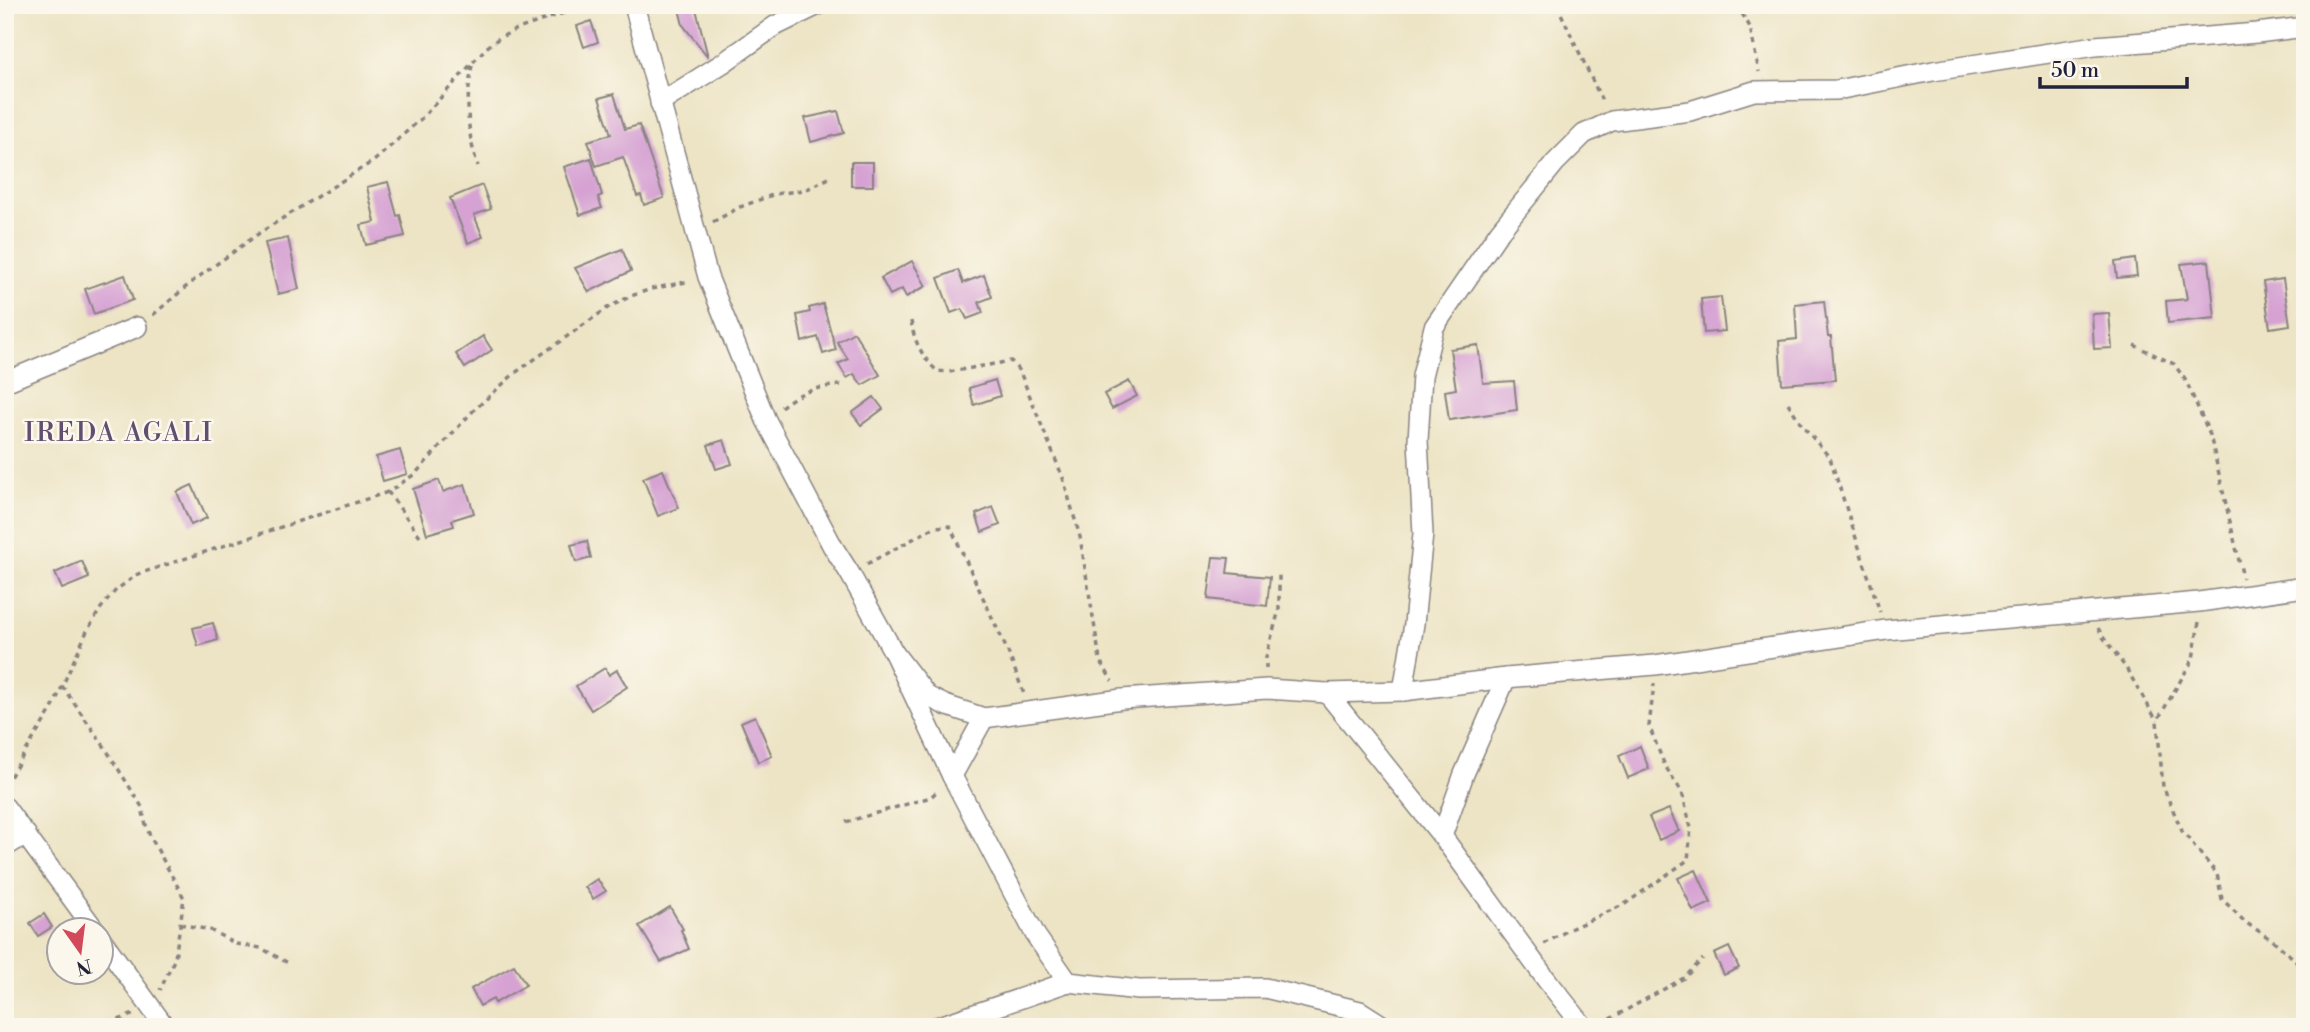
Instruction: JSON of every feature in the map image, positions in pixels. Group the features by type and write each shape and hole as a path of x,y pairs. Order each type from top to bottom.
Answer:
{"street":[{"path":"634,5 708,277 766,420 833,547 894,653 952,776 1036,936 1068,982"},
{"path":"660,103 775,26 818,5"},
{"path":"1403,691 1414,624 1423,534 1418,440 1422,376 1434,327 1499,232 1555,163 1584,134 1612,121 1690,111 1754,91 1837,90 1933,71 2095,46 2245,35 2305,27"},
{"path":"5,382 137,327"},
{"path":"894,653 927,696 984,718 1122,699 1267,689 1327,693 1403,691 1506,678 1655,665 1886,630 2199,602 2247,593 2305,587"},
{"path":"1441,836 1464,774 1506,678"},
{"path":"1327,693 1441,836 1584,1027"},
{"path":"952,776 984,718"},
{"path":"5,807 85,916"},
{"path":"5,847 26,835"},
{"path":"116,959 165,1027"},
{"path":"937,1027 1068,982 1139,990 1265,988 1360,1012 1385,1027"}],"path":[{"path":"137,327 193,281 261,232 376,160 423,117 486,48 515,30 587,5"},
{"path":"1557,5 1612,121"},
{"path":"1737,5 1750,27 1760,77 1754,91"},
{"path":"472,63 468,86 468,127 478,166"},
{"path":"696,231 740,207 775,194 805,190 833,176"},
{"path":"5,785 53,707 87,631 101,608 116,590 138,574 388,492 415,474 473,411 515,373 609,307 651,289 708,277"},
{"path":"911,321 914,338 926,361 937,371 949,372 1011,361 1020,372 1063,478 1080,537 1100,660 1122,699"},
{"path":"2134,345 2174,364 2186,381 2210,436 2247,593"},
{"path":"766,420 791,399 816,387 842,385"},
{"path":"1788,403 1802,425 1830,458 1886,630"},
{"path":"388,492 420,536"},
{"path":"849,572 935,527 950,526 1008,652 1031,711"},
{"path":"1267,689 1266,657 1279,610 1279,571"},
{"path":"2157,721 2193,659 2198,632 2199,602"},
{"path":"2090,610 2103,637 2126,668 2157,721 2163,787 2182,831 2217,874 2222,899 2245,922 2275,942 2294,959 2305,975"},
{"path":"1528,954 1570,929 1625,904 1688,860 1691,828 1682,792 1665,766 1649,726 1655,665"},
{"path":"62,686 142,807 150,836 184,898 175,958 160,989 148,1004 134,1014 100,1027"},
{"path":"846,822 931,797 952,776"},
{"path":"180,924 210,930 236,944 261,948 290,964"},
{"path":"1596,1027 1684,978 1703,959"}],"building":[{"path":"678,5 695,5 708,57 683,25"},
{"path":"591,21 598,42 584,47 577,26"},
{"path":"614,94 625,129 639,125 664,198 644,205 641,195 637,196 623,157 596,166 588,141 611,134 599,98"},
{"path":"838,111 844,133 811,142 805,118"},
{"path":"591,158 602,195 598,197 602,208 580,215 564,167"},
{"path":"851,162 873,162 873,186 851,186"},
{"path":"388,182 405,236 366,245 361,225 375,222 367,187"},
{"path":"482,185 491,209 474,215 483,237 468,243 450,198"},
{"path":"288,238 299,289 278,294 265,243"},
{"path":"622,249 631,271 589,292 575,268"},
{"path":"2135,259 2137,276 2117,278 2115,262"},
{"path":"912,261 926,286 906,297 902,289 890,295 881,278"},
{"path":"2209,261 2215,318 2168,323 2166,301 2187,299 2181,264"},
{"path":"958,270 963,283 984,275 992,297 979,302 983,313 967,319 962,309 951,313 938,278"},
{"path":"125,275 133,300 94,314 85,289"},
{"path":"2283,279 2290,325 2270,328 2263,282"},
{"path":"1721,297 1725,331 1704,333 1701,299"},
{"path":"1824,301 1835,380 1782,384 1779,341 1797,339 1795,304"},
{"path":"823,304 836,350 823,354 818,337 802,342 797,315 810,312 809,308"},
{"path":"2109,313 2112,348 2094,349 2092,314"},
{"path":"854,332 880,375 862,385 854,374 847,378 838,364 848,359 837,342"},
{"path":"483,336 492,350 465,368 456,354"},
{"path":"1478,345 1483,383 1514,381 1517,410 1449,420 1445,391 1456,389 1450,349"},
{"path":"995,380 1000,396 974,405 969,388"},
{"path":"1129,381 1137,396 1112,409 1104,394"},
{"path":"874,397 883,409 861,425 852,413"},
{"path":"724,440 732,464 716,469 708,445"},
{"path":"400,450 407,474 383,481 376,457"},
{"path":"663,470 679,508 658,516 643,478"},
{"path":"439,480 443,492 465,484 474,513 452,520 454,526 427,534 413,489"},
{"path":"192,485 207,518 191,525 177,492"},
{"path":"993,507 1000,525 982,532 976,514"},
{"path":"587,541 591,558 576,562 571,545"},
{"path":"1213,557 1229,558 1227,573 1270,577 1267,606 1208,599"},
{"path":"82,561 89,578 62,589 55,573"},
{"path":"213,623 218,640 198,646 193,628"},
{"path":"605,668 609,675 617,670 627,687 591,710 576,686"},
{"path":"755,716 772,756 758,762 741,722"},
{"path":"1640,746 1649,769 1628,778 1619,756"},
{"path":"1669,809 1679,831 1659,840 1649,817"},
{"path":"1696,870 1711,903 1693,911 1678,878"},
{"path":"597,879 606,891 593,899 585,887"},
{"path":"670,907 683,929 681,930 689,949 661,962 639,926"},
{"path":"44,914 46,931 38,936 30,923"},
{"path":"1729,947 1739,968 1724,975 1714,954"},
{"path":"514,965 526,985 495,1003 493,999 480,1006 471,989"}],"district":[{"name":"IREDA AGALI","path":"119,432"}]}
